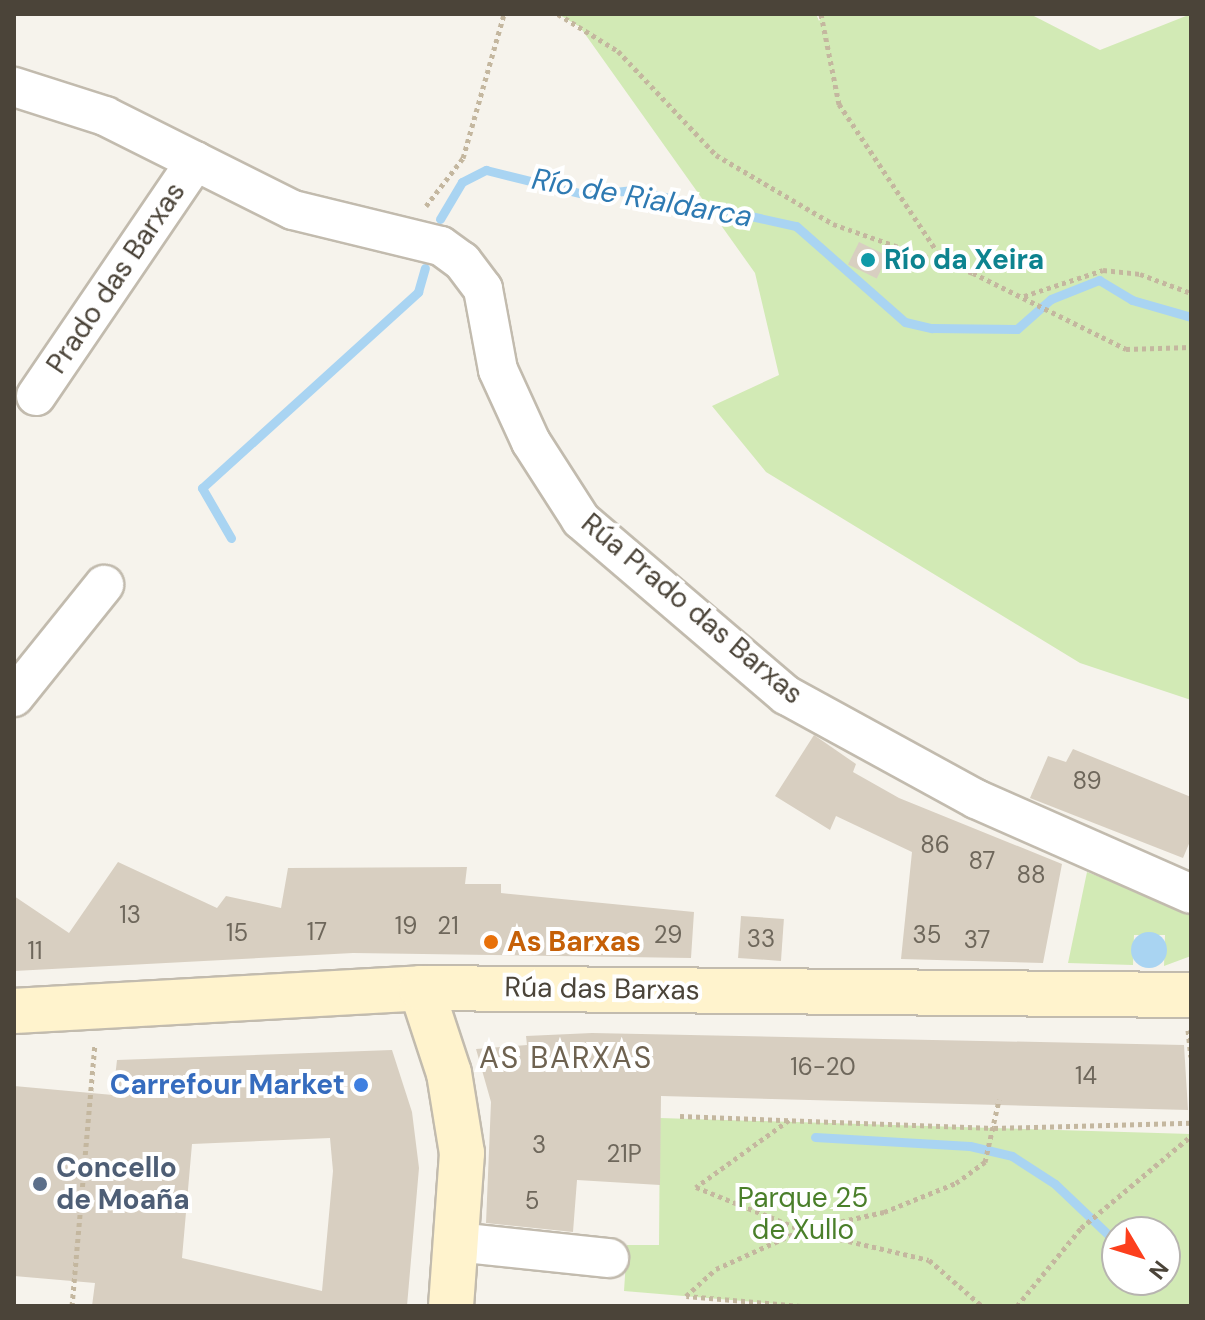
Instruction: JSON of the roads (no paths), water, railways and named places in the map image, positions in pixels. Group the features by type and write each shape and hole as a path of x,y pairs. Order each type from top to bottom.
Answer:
{"street":[{"name":"Rúa Prado das Barxas","path":"14,87 105,116 293,210 441,246 462,261 483,289 498,370 531,442 581,520 786,695 976,799 1191,894"},
{"name":"Prado das Barxas","path":"36,396 196,161"},
{"path":"14,697 104,585"},
{"path":"421,988 449,1073 462,1153 451,1306"},
{"name":"Rúa das Barxas","path":"14,1011 421,988 1190,1012"},
{"path":"456,1242 609,1258"}],"water":[{"path":"1149,932 1161,938 1167,950 1161,962 1149,968 1137,962 1131,950 1137,938"}],"waterway":[{"name":"Río de Rialdarca","path":"440,219 462,182 486,170 588,195 633,190 796,226 905,322 932,328 1017,329 1051,299 1099,280 1132,300 1191,317"},
{"name":"Río de Rialdarca","path":"231,538 202,488 418,292 425,268"},
{"path":"815,1137 970,1146 1012,1156 1055,1184 1101,1228"}],"place":[{"name":"Río da Xeira","path":"868,260"},
{"name":"As Barxas","path":"491,942"},
{"name":"Carrefour Market","path":"361,1085"},
{"name":"Concello de Moaña","path":"40,1184"}],"district":[{"name":"AS BARXAS","path":"566,1058"}],"park label":[{"name":"Parque 25 de Xullo","path":"803,1214"}]}
